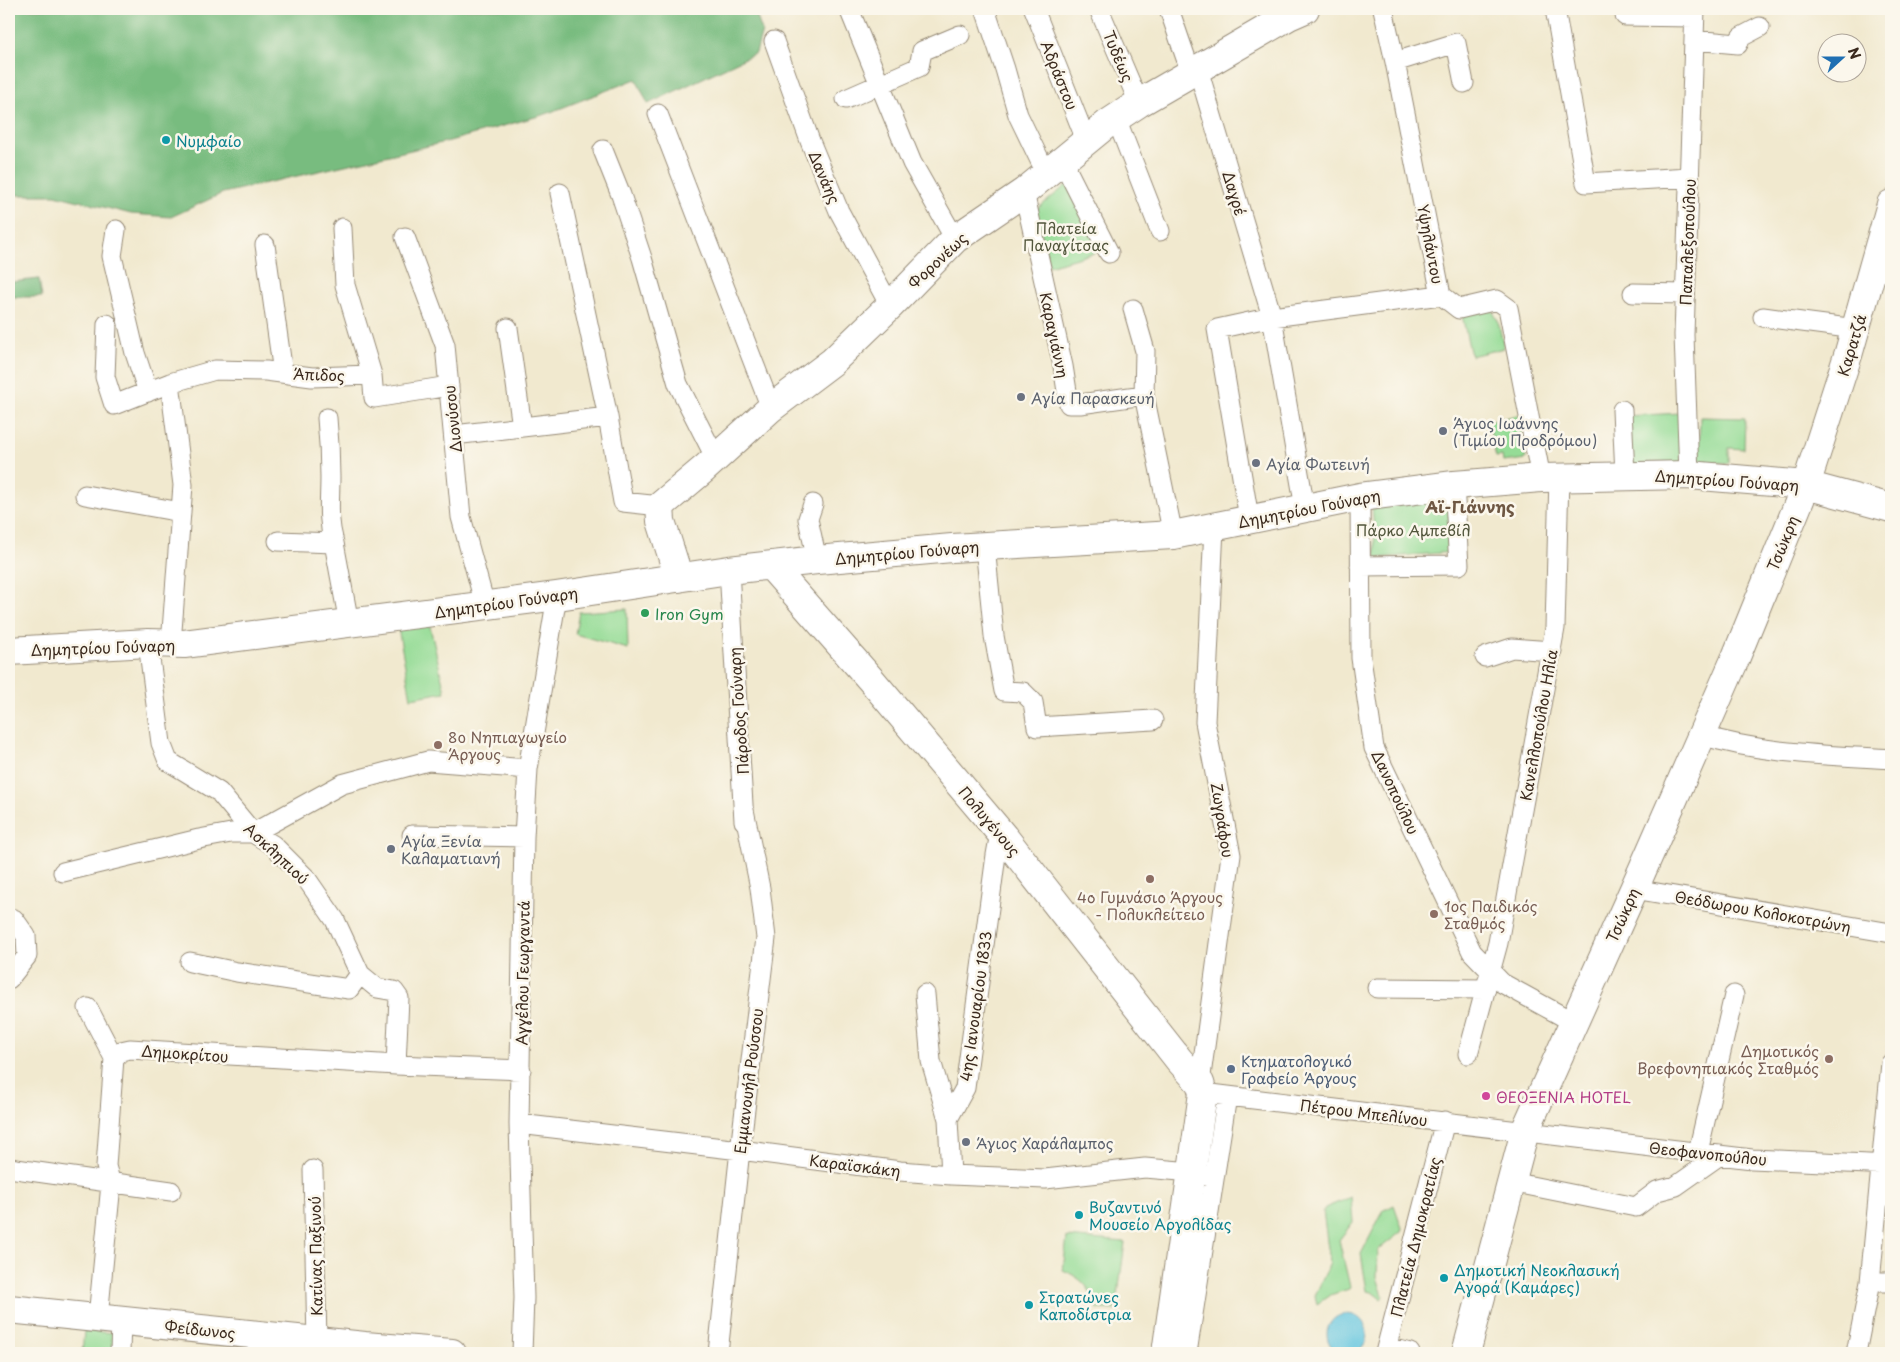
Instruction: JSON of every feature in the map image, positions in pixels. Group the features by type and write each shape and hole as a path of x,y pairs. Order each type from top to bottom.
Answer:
{"street":[{"path":"849,9 912,163 955,239"},
{"path":"985,9 1018,115 1054,166 1109,253"},
{"name":"Αδράστου","path":"1034,9 1086,140"},
{"name":"Τυδέως","path":"1099,9 1139,103"},
{"name":"Δαγρέ","path":"1169,9 1194,71 1272,317 1305,508"},
{"name":"Υψηλάντου","path":"1383,9 1396,62 1441,295 1459,309 1497,300 1508,308 1550,477"},
{"path":"1555,9 1586,183 1689,177"},
{"name":"Φορονέως","path":"660,506 771,408 832,362 955,239 1024,192 1086,140 1116,118 1293,11"},
{"path":"1625,16 1694,13"},
{"name":"Παπαλεξοπούλου","path":"1689,475 1684,335 1694,13"},
{"path":"1694,40 1738,44 1742,37 1760,27"},
{"path":"846,99 919,67 922,51 960,35"},
{"path":"1396,62 1456,38 1464,83"},
{"name":"Δανάης","path":"774,41 810,141 839,211 890,306"},
{"path":"658,114 771,408"},
{"path":"1116,118 1160,230"},
{"path":"603,150 621,195 639,249 678,384 715,458"},
{"name":"Καραγιάννη","path":"1024,192 1063,366 1069,404 1144,395"},
{"path":"560,193 608,417 623,502 660,506 661,521 679,578"},
{"name":"Καρατζά","path":"1806,485 1856,329 1891,204"},
{"path":"342,228 345,285 372,375 374,398 449,386"},
{"path":"116,230 112,256 135,353 148,392"},
{"name":"Διονύσου","path":"406,237 444,345 461,517 485,605"},
{"path":"265,245 284,373"},
{"path":"1633,293 1685,294"},
{"path":"1249,518 1217,329 1272,317 1441,295"},
{"path":"1133,309 1145,351 1144,395 1173,535"},
{"path":"1762,317 1856,329"},
{"name":"Άπιδος","path":"107,324 105,377 114,405 170,384 215,370 284,373 312,377 372,375"},
{"path":"508,328 522,427"},
{"path":"160,644 181,512 183,485 170,384"},
{"path":"1622,410 1625,475"},
{"path":"454,435 608,417"},
{"path":"328,418 330,478 328,504 349,623"},
{"name":"Δημητρίου Γούναρη","path":"9,651 184,644 557,596 729,570 817,560 985,546 1173,535 1249,518 1360,497 1454,484 1550,477 1689,475 1806,485 1891,508"},
{"name":"Κανελλοπούλου Ηλία","path":"1468,1054 1498,943 1556,628 1550,477"},
{"path":"1360,566 1459,565 1454,484"},
{"name":"Τσώκρη","path":"1466,1353 1525,1131 1736,657 1806,485"},
{"path":"85,495 181,512"},
{"name":"Δανοπούλου","path":"1360,497 1361,658 1374,748 1472,952 1502,983 1573,1022"},
{"path":"813,504 808,519 817,560"},
{"name":"Ζωγράφου","path":"1166,1353 1183,1310 1203,1175 1231,855 1205,722 1214,527"},
{"path":"278,541 334,543"},
{"path":"985,546 994,636 1004,692 1023,692 1033,702 1037,727 1154,720"},
{"name":"Πολυγένους","path":"771,566 873,682 1004,837 1179,1060 1210,1090"},
{"name":"Πάροδος Γούναρη","path":"729,570 746,852"},
{"name":"Αγγέλου Γεωργαντά","path":"522,1353 524,1298 519,1124 524,837 528,769 557,596"},
{"name":"Ασκληπιού","path":"160,644 161,742 168,761 220,792 253,833 273,845 306,878 336,920 360,974"},
{"path":"1486,657 1512,648 1552,651"},
{"path":"1701,735 1720,741 1781,751 1891,759"},
{"path":"63,872 199,839 231,833 253,833 342,784 428,761 528,769"},
{"name":"Εμμανουήλ Ρούσσου","path":"718,1353 766,938 760,888 744,810"},
{"path":"412,835 524,837"},
{"name":"4ης Ιανουαρίου 1833","path":"948,1119 965,1088 996,856 998,844 1004,837"},
{"name":"Θεόδωρου Κολοκοτρώνη","path":"1634,889 1891,933"},
{"path":"9,918 14,919 26,936 27,956 9,979"},
{"path":"190,962 237,972 348,989 360,974 377,988 394,990 399,998 396,1066"},
{"path":"1377,988 1486,989"},
{"path":"925,994 931,1061 948,1119 951,1175"},
{"path":"1698,1152 1734,995"},
{"path":"88,1008 114,1058 106,1166 111,1184 109,1319 120,1353"},
{"name":"Δημοκρίτου","path":"114,1058 121,1051 130,1049 396,1066 521,1070"},
{"path":"1856,1353 1870,1282 1886,1165 1891,1070"},
{"name":"Πέτρου Μπελίνου","path":"1210,1090 1525,1131"},
{"name":"Πλατεία Δημοκρατίας","path":"1386,1350 1445,1121"},
{"name":"Καραϊσκάκη","path":"519,1124 900,1171 951,1175 1045,1179 1145,1168 1203,1175"},
{"name":"Θεοφανοπούλου","path":"1525,1131 1752,1159 1886,1165"},
{"path":"1511,1182 1636,1207 1657,1191 1676,1186 1720,1155"},
{"path":"9,1168 111,1184 171,1191"},
{"name":"Κατίνας Παξινού","path":"313,1170 324,1345"},
{"path":"1870,1282 1891,1282"},
{"name":"Φείδωνος","path":"9,1309 324,1345 452,1353"},
{"name":"Ζωγράφου","path":"1183,1310 1187,1353"},
{"path":"1386,1350 1410,1353"}],"green space":[{"path":"9,9 754,9 762,31 756,53 648,104 636,79 546,114 446,142 223,193 171,217 131,214 55,195 9,195"},
{"name":"Πλατεία Παναγίτσας","path":"1069,183 1101,251 1049,266 1036,210"},
{"path":"9,202 12,282 39,279 42,297 9,297"},
{"path":"1492,310 1498,321 1504,348 1471,356 1462,315"},
{"path":"1681,413 1683,467 1627,470 1625,416"},
{"path":"1518,415 1526,459 1503,462 1502,456 1496,457 1488,422"},
{"path":"1700,417 1745,418 1744,449 1729,448 1729,463 1699,462"},
{"name":"Πάρκο Αμπεβίλ","path":"1449,500 1453,552 1376,558 1372,505"},
{"path":"627,609 628,649 575,634 579,612"},
{"path":"428,618 445,692 411,698 397,623"},
{"path":"1351,1197 1353,1222 1339,1240 1350,1287 1330,1295 1317,1304 1315,1296 1330,1263 1323,1211 1325,1208"},
{"path":"1394,1205 1402,1228 1401,1232 1378,1250 1377,1277 1383,1296 1381,1299 1372,1292 1367,1291 1361,1254 1383,1211"},
{"path":"1067,1237 1125,1242 1116,1310 1097,1309 1085,1285 1076,1277 1063,1270"},
{"path":"84,1331 116,1333 114,1353 82,1353"}],"water":[{"path":"1347,1314 1358,1317 1364,1323 1367,1334 1364,1345 1358,1351 1347,1354 1336,1351 1330,1345 1327,1334 1330,1323 1336,1317"}],"place":[{"name":"Νυμφαίο","path":"166,140"},
{"name":"Αγία Παρασκευή","path":"1021,397"},
{"name":"Άγιος Ιωάννης (Τιμίου Προδρόμου)","path":"1443,431"},
{"name":"Αγία Φωτεινή","path":"1256,463"},
{"name":"Iron Gym","path":"645,613"},
{"name":"8ο Νηπιαγωγείο Άργους","path":"438,745"},
{"name":"Αγία Ξενία Καλαματιανή","path":"391,849"},
{"name":"4ο Γυμνάσιο Άργους - Πολυκλείτειο","path":"1150,879"},
{"name":"1ος Παιδικός Σταθμός","path":"1434,914"},
{"name":"Δημοτικός Βρεφονηπιακός Σταθμός","path":"1829,1059"},
{"name":"Κτηματολογικό Γραφείο Άργους","path":"1231,1069"},
{"name":"ΘΕΟΞΕΝΙΑ HOTEL","path":"1486,1096"},
{"name":"Άγιος Χαράλαμπος","path":"966,1142"},
{"name":"Βυζαντινό Μουσείο Αργολίδας","path":"1079,1215"},
{"name":"Δημοτική Νεοκλασική Αγορά (Καμάρες)","path":"1444,1278"},
{"name":"Στρατώνες Καποδίστρια","path":"1029,1305"}],"district":[{"name":"Αϊ-Γιάννης","path":"1470,506"}]}
